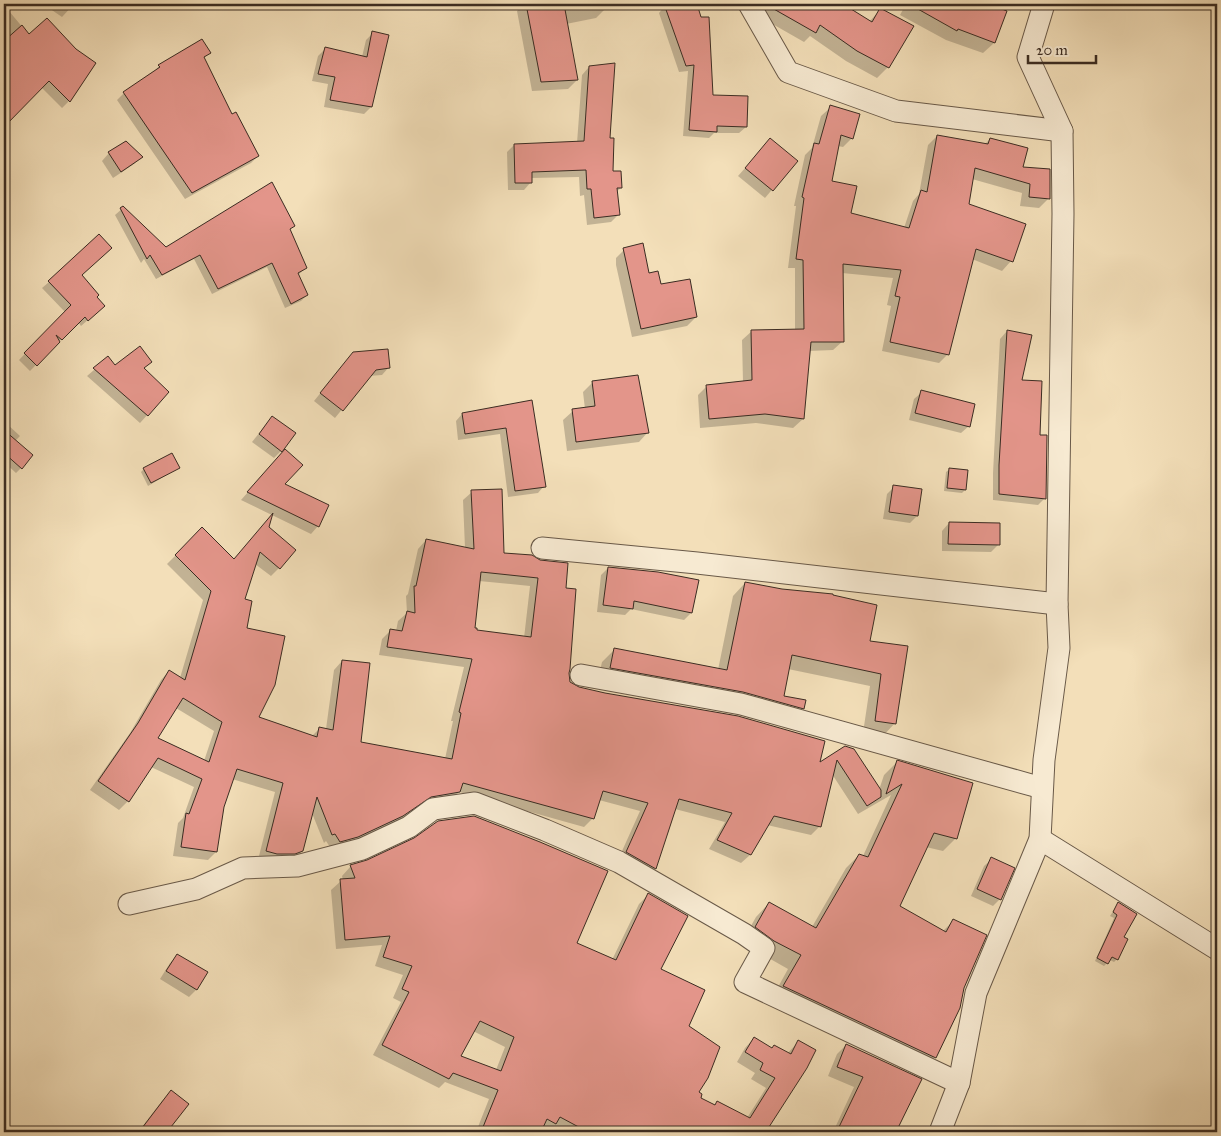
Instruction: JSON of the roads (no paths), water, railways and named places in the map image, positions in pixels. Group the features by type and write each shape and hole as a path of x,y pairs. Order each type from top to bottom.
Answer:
{"street":[{"path":"749,4 788,72 896,111 1062,131"},
{"path":"940,1132 959,1083 976,993 1040,838 1044,760 1059,648 1057,604 1063,214 1062,131 1028,57 1044,4"},
{"path":"542,548 697,562 1057,604"},
{"path":"581,675 741,704 1042,788"},
{"path":"129,904 196,889 243,868 297,866 362,849 409,828 433,809 476,802 619,862 744,934 764,948 745,982 959,1083"},
{"path":"1040,838 1217,949"}]}
